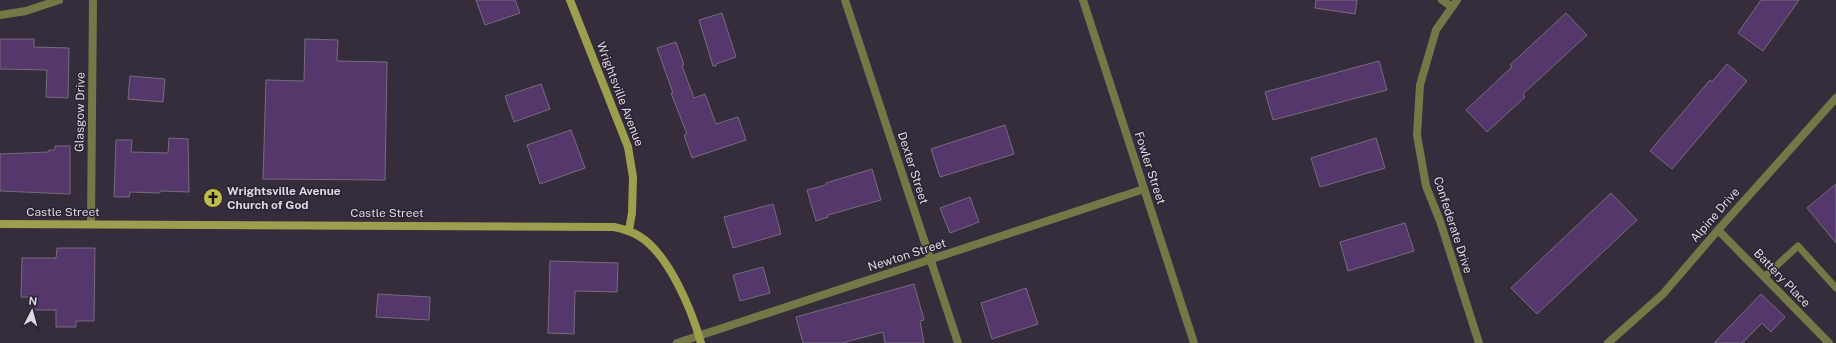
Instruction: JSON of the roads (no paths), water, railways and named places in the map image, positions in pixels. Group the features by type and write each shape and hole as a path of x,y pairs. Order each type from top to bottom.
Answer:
{"street":[{"path":"0,15 26,11 59,0"},
{"name":"Glasgow Drive","path":"91,224 93,0"},
{"name":"Wrightsville Avenue","path":"570,0 630,154 633,177 633,196 629,230"},
{"name":"Dexter Street","path":"845,0 958,343"},
{"name":"Fowler Street","path":"1083,0 1194,343"},
{"path":"1442,0 1454,4"},
{"name":"Confederate Drive","path":"1454,4 1436,30 1420,85 1417,135 1426,186 1440,221 1479,343"},
{"name":"Alpine Drive","path":"1608,343 1663,294 1836,98"},
{"name":"Newton Street","path":"677,343 700,340 931,260 1144,189"},
{"name":"Castle Street","path":"0,224 597,226 629,230"},
{"path":"629,230 650,244 668,266 678,284 700,340"},
{"name":"Battery Place","path":"1718,230 1829,343"}],"lane":[{"path":"1764,277 1798,246 1836,288"}],"place":[{"name":"Wrightsville Avenue Church of God","path":"213,198"}]}
